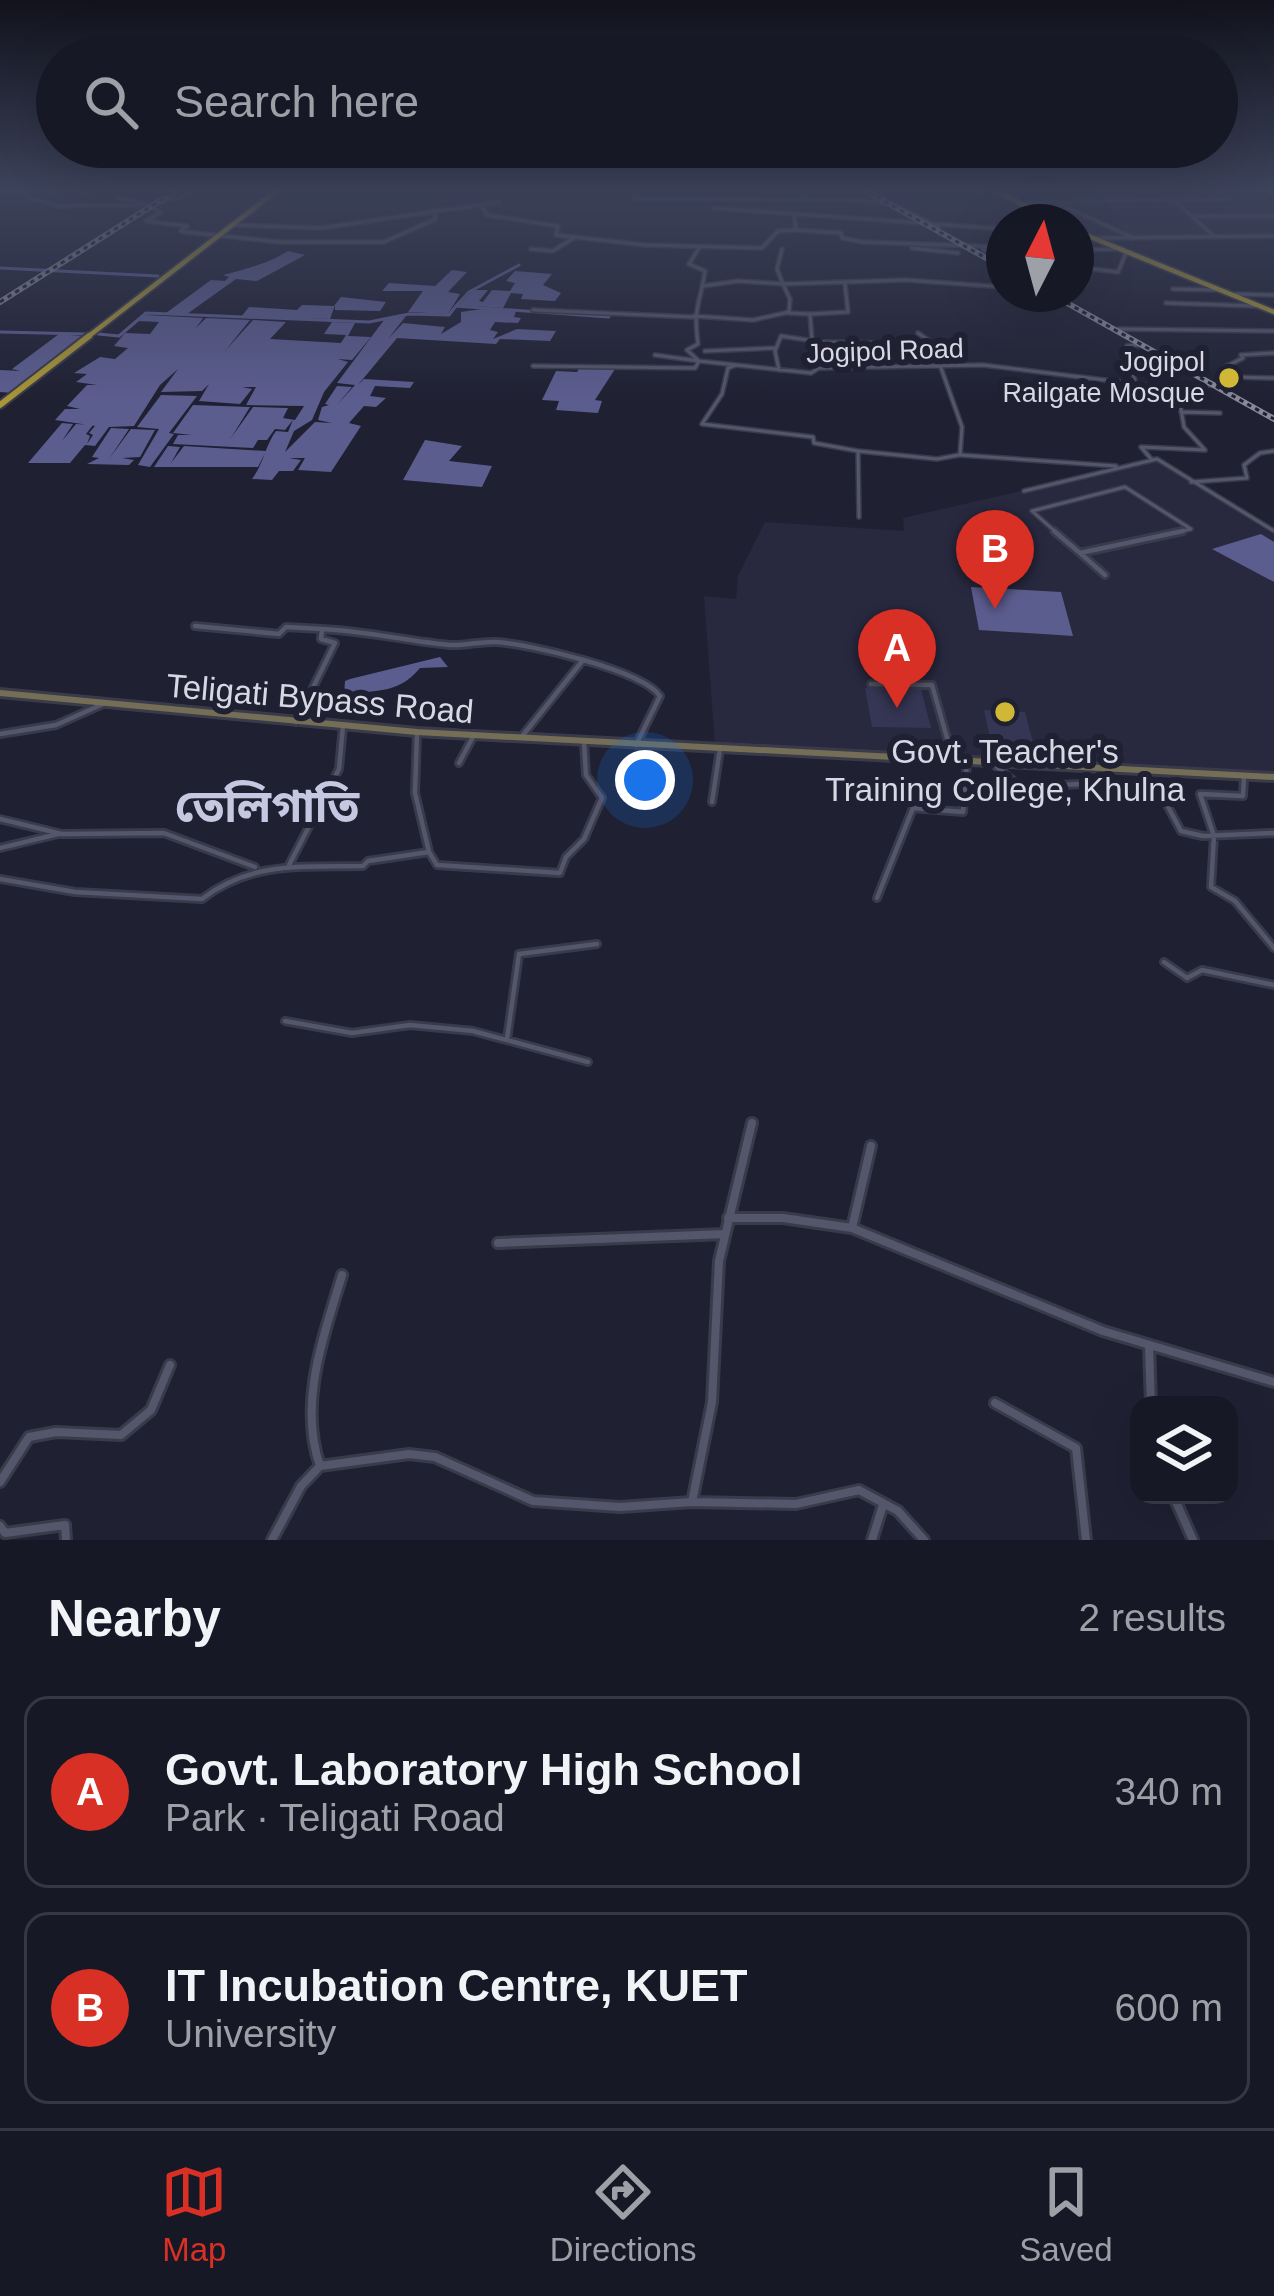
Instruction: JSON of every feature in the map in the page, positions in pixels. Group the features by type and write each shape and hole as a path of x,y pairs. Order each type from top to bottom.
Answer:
{"highway":[{"path":"0,405 185,260"},
{"path":"1143,260 1274,312"}],"main road":[{"name":"Teligati Bypass Road","path":"0,693 416,732 1274,777"}],"street":[{"path":"692,260 689,264 705,271 694,316 698,344 686,350 700,361"},
{"path":"779,260 777,269 790,298 786,313"},
{"path":"1094,269 1118,272 1123,260"},
{"path":"703,286 738,281 906,280 986,286"},
{"path":"532,310 753,320 786,313 848,312 844,283"},
{"path":"1173,289 1274,295"},
{"path":"1166,303 1261,307"},
{"path":"811,314 812,340"},
{"path":"1119,329 1274,331"},
{"path":"778,370 776,348 781,336 934,344 918,333"},
{"path":"1135,382 1127,346 1138,345"},
{"path":"705,351 776,348"},
{"path":"1274,353 1241,355 1243,358 1223,368 1232,377 1274,377"},
{"path":"655,355 700,361"},
{"path":"533,366 669,371 695,368 700,361"},
{"name":"Jogipol Road","path":"700,361 812,373 819,368 940,365 1035,368 1135,382 1216,386 1237,381 1232,377"},
{"path":"1132,362 1168,362"},
{"path":"736,365 728,368 722,394 704,426 813,437 812,442 858,451 937,459 960,455 1123,467"},
{"path":"940,365 962,427 960,455"},
{"path":"1156,384 1159,400 1181,412 1220,413"},
{"path":"1181,412 1184,427 1205,450 1142,447 1152,460 1274,531"},
{"path":"858,451 859,517"},
{"path":"1191,482 1247,478 1244,464 1248,460 1274,452"},
{"path":"1024,491 1152,460"},
{"path":"1080,553 1191,529 1125,487 1032,511 1105,575"},
{"path":"195,626 279,634 286,627 376,632 455,646 464,641 487,643 583,660 656,689 660,696 636,746"},
{"path":"296,722 334,644 321,639 322,629"},
{"path":"521,736 583,660"},
{"path":"871,684 932,685 954,761"},
{"path":"0,734 56,725 105,703"},
{"path":"289,865 339,769 343,726"},
{"path":"416,732 410,766 416,782 416,816 437,865 462,870 560,873 566,857 584,839 602,798 586,776 584,742"},
{"path":"459,763 474,735"},
{"path":"712,802 720,749"},
{"path":"878,898 913,808 963,812 967,761"},
{"path":"992,763 1021,787 1081,784 1155,797 1165,801 1181,831 1214,836 1274,833"},
{"path":"1244,776 1243,796 1200,794 1214,836 1211,887 1235,901 1274,948"},
{"path":"0,819 62,834"},
{"path":"0,848 62,834 164,833 256,868"},
{"path":"0,879 75,892 202,898 219,883 256,868 363,866 368,861 430,852"},
{"path":"507,1040 519,954 597,944"},
{"path":"1164,962 1187,978 1202,970 1274,985"},
{"path":"285,1021 352,1033 410,1025 507,1040 587,1062"},
{"path":"692,1502 712,1402 725,1234 752,1123"},
{"path":"852,1228 871,1146"},
{"path":"728,1218 783,1218 852,1228 1103,1331 1274,1382"},
{"path":"498,1243 725,1234"},
{"path":"320,1466 309,1446 318,1354 342,1276"},
{"path":"1149,1344 1151,1396"},
{"path":"0,1482 29,1437 56,1432 121,1435 152,1410 170,1365"},
{"path":"995,1403 1076,1448 1086,1540"},
{"path":"272,1540 301,1486 320,1466 409,1454 435,1457 506,1493 533,1501 620,1507 692,1502 796,1504 859,1490 898,1511 924,1540"},
{"path":"872,1540 884,1503"},
{"path":"1177,1504 1192,1540"},
{"path":"0,1526 5,1533 65,1525 66,1540"}],"shaded area":[{"path":"296,260 257,281 236,279 187,314 166,313 211,280 225,281 229,277 223,275 265,262"},
{"path":"452,270 467,272 448,292 460,294 448,314 408,312 423,291 382,291 389,283 435,286"},
{"path":"515,271 552,274 543,285 561,293 555,301 521,299 523,294 511,293 503,308 459,305 473,290 488,290 479,301 483,302 492,290 510,291 515,283 506,281"},
{"path":"341,297 386,302 380,311 335,310 335,305 330,319 241,317 249,307 334,306"},
{"path":"482,309 516,311 514,317 521,318 518,323 495,322 490,330 498,332 493,339 517,329 556,331 550,341 500,339 496,344 397,338 358,385 364,379 414,382 410,388 375,386 370,396 386,398 376,407 364,406 349,423 361,426 331,472 298,470 305,458 289,458 301,460 293,471 279,471 272,480 252,479 276,431 288,432 293,420 285,430 275,429 267,440 258,440 253,448 173,444 178,435 192,435 173,433 193,405 250,407 231,438 253,407 288,408 283,418 295,420 304,406 246,405 256,387 242,387 252,389 240,404 199,401 209,384 202,391 161,392 178,369 160,385 134,426 109,427 95,446 85,445 70,463 28,463 62,423 73,424 62,441 76,424 86,425 55,420 65,409 80,409 67,406 87,385 97,385 76,382 87,374 74,373 100,357 115,359 128,348 114,346 125,333 150,334 159,322 138,321 146,315 203,318 196,328 206,318 250,320 225,351 253,320 286,322 270,339 341,343 346,335 324,334 332,322 355,323 348,336 371,337 352,360 338,359 348,362 324,392 312,420 294,431 285,452 315,422 332,423 318,420 322,407 329,405 325,404 337,386 352,387 337,405 355,385 337,383 384,320 406,316 388,339 403,323 445,327 441,334 461,322 461,312"},
{"path":"59,334 81,336 13,393 0,392 0,370 20,371 12,369"},
{"path":"580,367 615,369 595,400 602,401 598,413 556,410 559,401 542,400 556,371 577,372"},
{"path":"161,395 197,396 150,467 138,465 159,429 137,427"},
{"path":"111,428 129,429 109,459 131,429 155,430 140,457 122,458 134,460 129,465 87,464 99,458 92,457"},
{"path":"425,440 462,446 449,461 492,466 482,487 403,480"},
{"path":"168,446 180,447 171,463 184,446 266,451 258,467 154,467"},
{"path":"1156,460 1274,535 1274,773 715,746 704,596 736,599 738,576 765,522 904,531 903,518"},
{"path":"1261,534 1274,542 1274,582 1212,549"},
{"path":"971,587 1061,592 1073,636 979,630"},
{"path":"440,657 448,667 420,668 393,687 344,695 345,681 350,679"},
{"path":"865,688 921,689 931,728 872,727"},
{"path":"984,710 1025,712 1035,750 992,748"}],"waterway":[{"path":"456,306 469,292 519,265"},
{"path":"0,268 158,276"},
{"path":"98,334 119,336 146,313 369,322 409,314 449,315 456,306 609,317"},
{"path":"0,332 85,334"}],"railway":[{"path":"0,302 67,260"},
{"path":"1083,312 1274,419"}],"place":[{"name":"Jogipol Railgate Mosque","path":"1229,378"},
{"name":"IT Incubation Centre, KUET","path":"995,609"},
{"name":"Govt. Laboratory High School","path":"897,708"},
{"name":"Govt. Teacher's Training College, Khulna","path":"1005,712"}],"district":[{"name":"তেলিগাতি","path":"267,806"}]}
